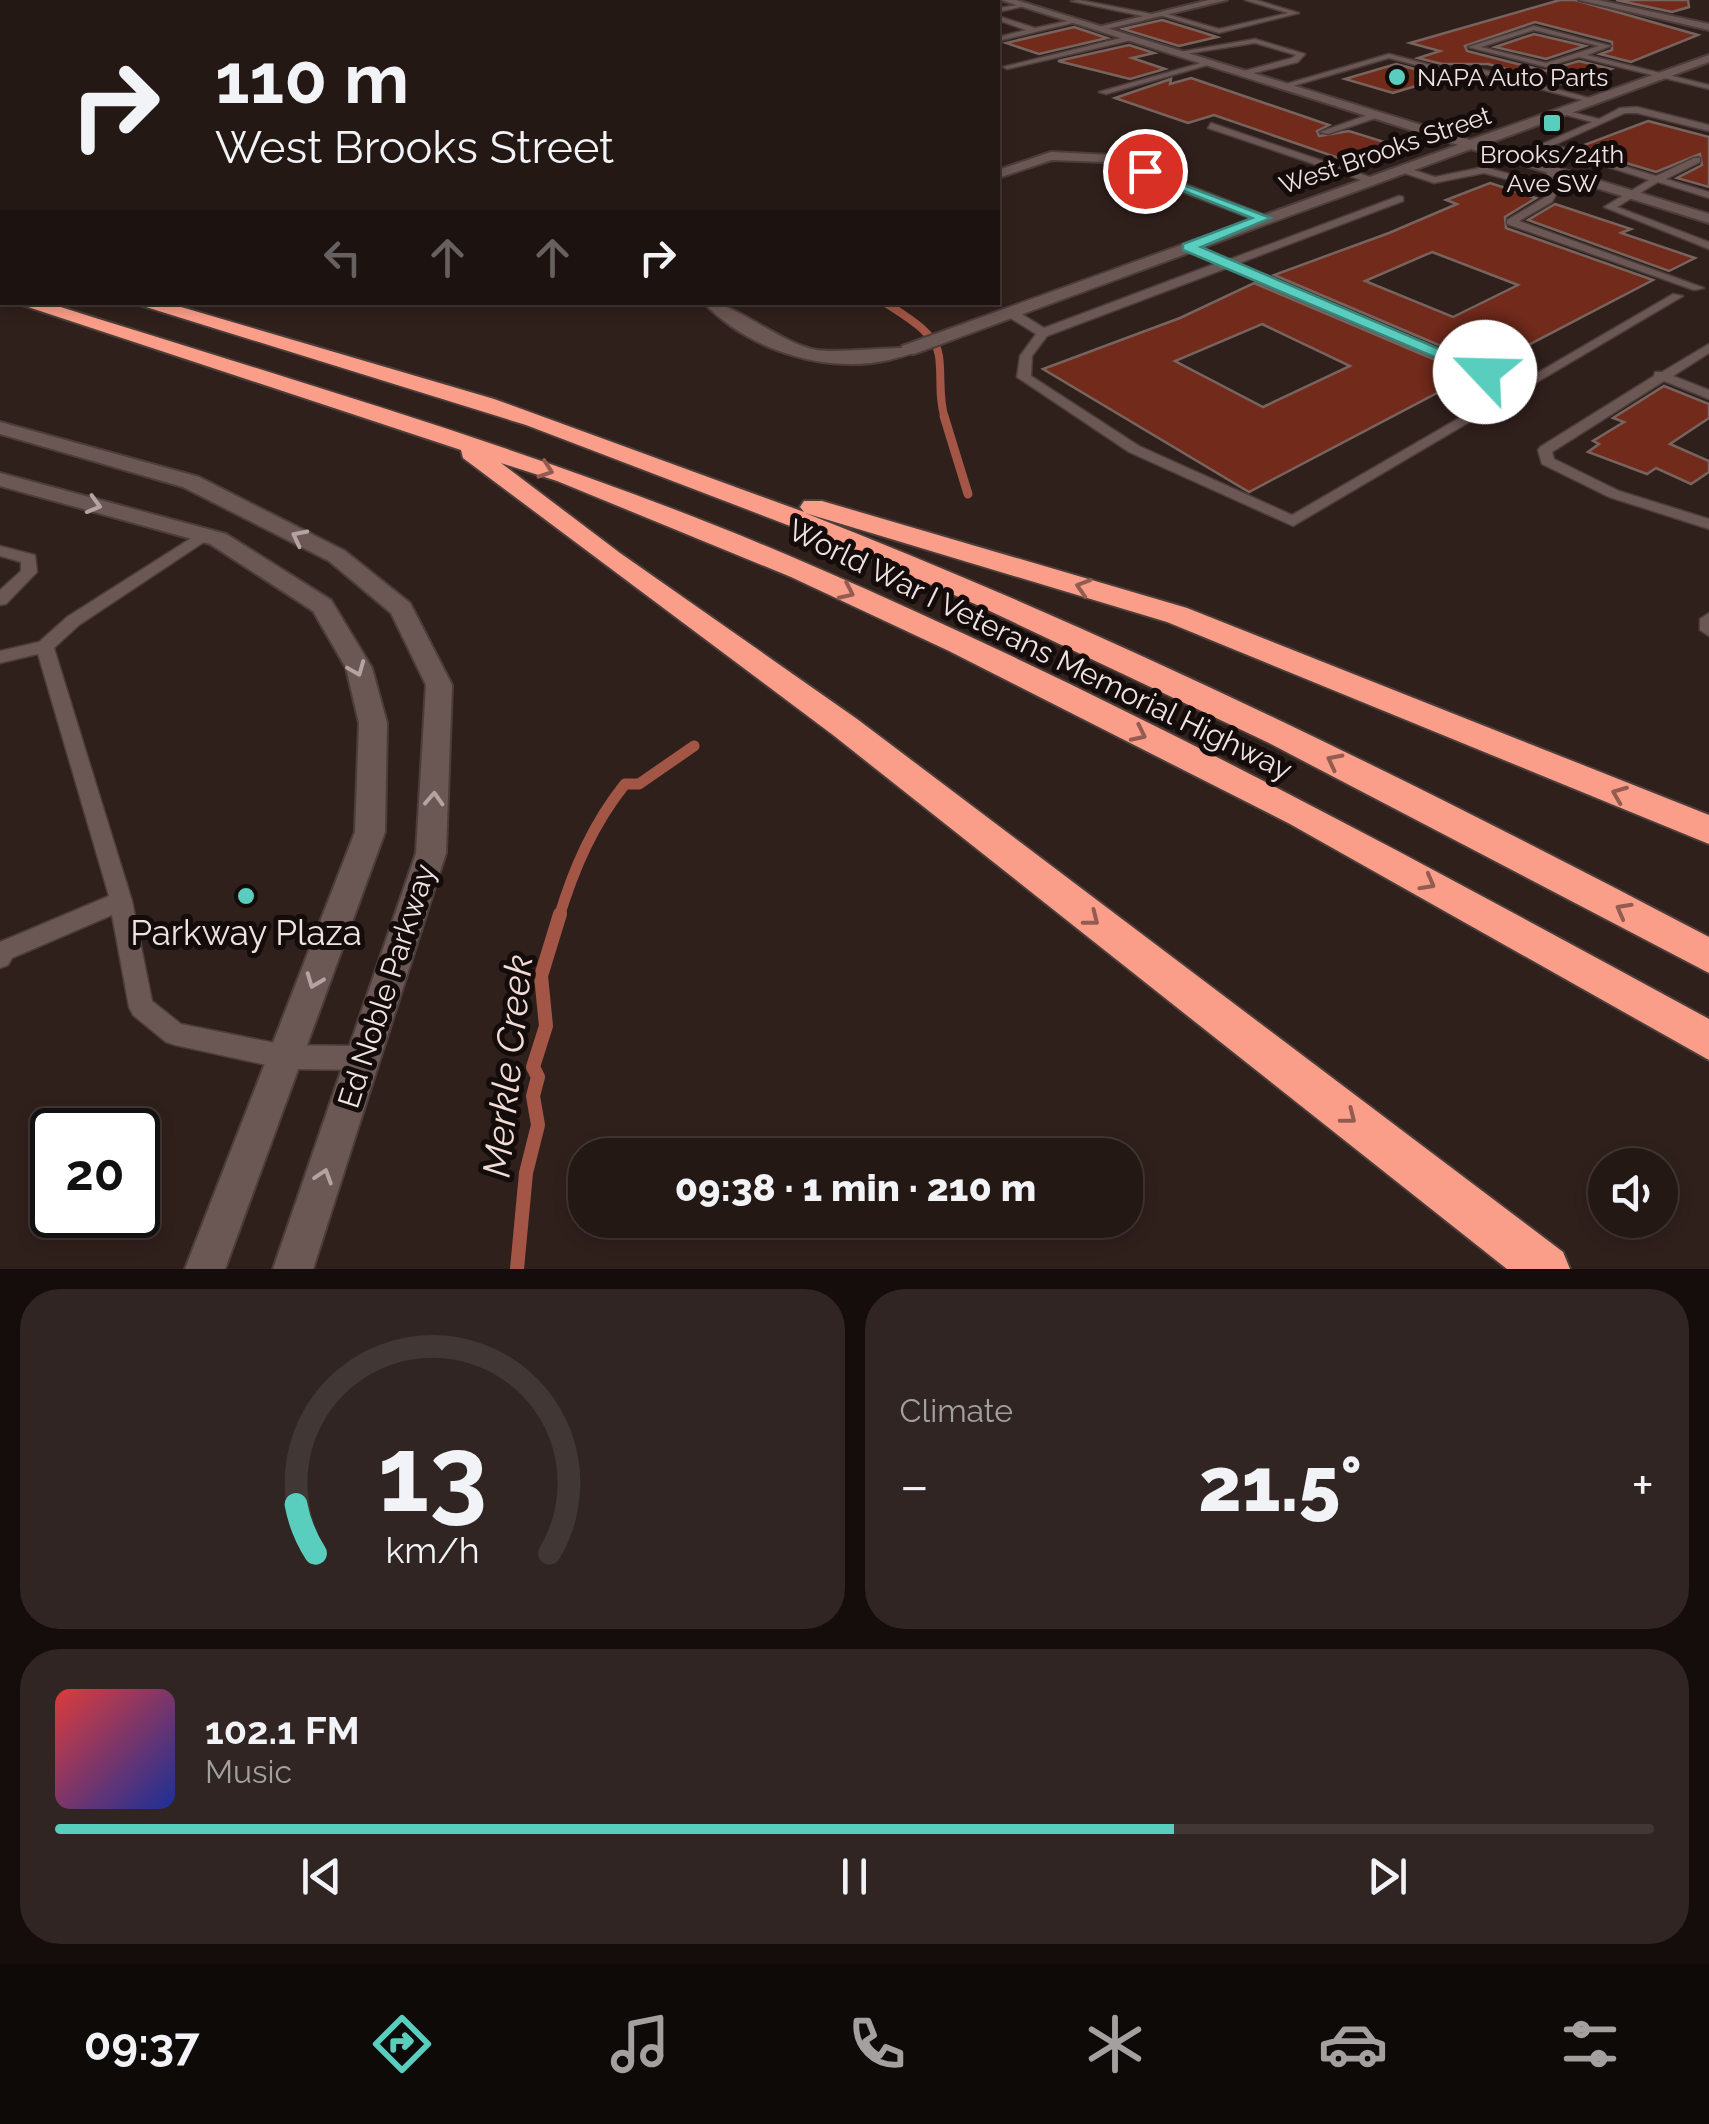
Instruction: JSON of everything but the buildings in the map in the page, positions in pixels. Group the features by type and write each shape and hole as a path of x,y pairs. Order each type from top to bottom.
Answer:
{"highway":[{"name":"World War I Veterans Memorial Highway","path":"33,305 454,438 669,517 960,644 1302,814 1709,1041"},
{"name":"World War I Veterans Memorial Highway","path":"150,305 330,357 604,445 862,545 1136,666 1316,752 1709,956"},
{"path":"454,438 610,560 845,728 1546,1269"},
{"path":"604,445 1177,615 1709,830"}],"main road":[{"path":"1006,0 1709,219"},
{"path":"1584,0 1709,27"},
{"path":"1099,28 1210,1"},
{"name":"West Brooks Street","path":"715,305 754,336 782,348 856,358 908,350 1706,60"},
{"path":"1000,173 1050,156 1106,158 1264,218"},
{"name":"Ed Noble Parkway","path":"0,428 191,482 338,556 402,608 439,685 432,853 293,1269"},
{"path":"0,478 218,539 322,606 359,668 373,723 370,832 205,1269"}],"lane":[{"path":"1074,0 1160,11 1219,31 1296,12 1248,0"},
{"path":"1000,10 1022,5"},
{"path":"1000,19 1035,31"},
{"path":"1000,39 1078,21"},
{"path":"1578,55 1607,46 1534,28 1472,46 1546,65 1578,55 1709,87"},
{"path":"1006,67 1129,38"},
{"path":"1178,53 1255,41 1301,54 1294,60 1243,74"},
{"path":"1282,86 1389,56 1442,70 1476,70 1593,100"},
{"path":"1103,92 1210,63"},
{"path":"1709,128 1628,110 1545,145 1709,195"},
{"path":"1562,112 1600,122"},
{"path":"1325,132 1376,115"},
{"path":"1211,126 1364,182 1399,199 1236,264 1043,333 1026,356 1024,377 1134,449 1293,521 1678,296"},
{"path":"1697,160 1628,194 1610,208 1709,246"},
{"path":"1401,169 1434,180 1484,170 1546,187"},
{"path":"1554,171 1544,182 1548,200 1512,222 1705,287"},
{"path":"1188,247 1236,264 1520,388"},
{"path":"1011,313 1043,333"},
{"path":"1709,348 1546,450 1547,461 1614,494 1709,524"},
{"path":"1660,376 1709,396"},
{"path":"0,657 46,647 74,620 204,535"},
{"path":"0,551 29,559 29,572 0,600"},
{"path":"1709,619 1709,630"},
{"path":"46,647 120,902 141,1008 175,1034 285,1057 364,1058"},
{"path":"1,951 120,902"}],"waterway":[{"name":"Merkle Creek","path":"888,305 917,324 937,347 945,419"},
{"name":"Merkle Creek","path":"944,416 968,494"},
{"name":"Merkle Creek","path":"560,914 586,847 625,784 639,784 694,746"},
{"name":"Merkle Creek","path":"517,1269 526,1173 538,1125 533,1096 538,1077 533,1067 546,1026 541,976 560,914"}],"place":[{"name":"NAPA Auto Parts","path":"1397,77"},
{"name":"Brooks/24th Ave SW","path":"1552,123"},
{"name":"Parkway Plaza","path":"246,896"}],"route":[{"path":"1145,171 1264,218 1188,247 1485,372"}]}
